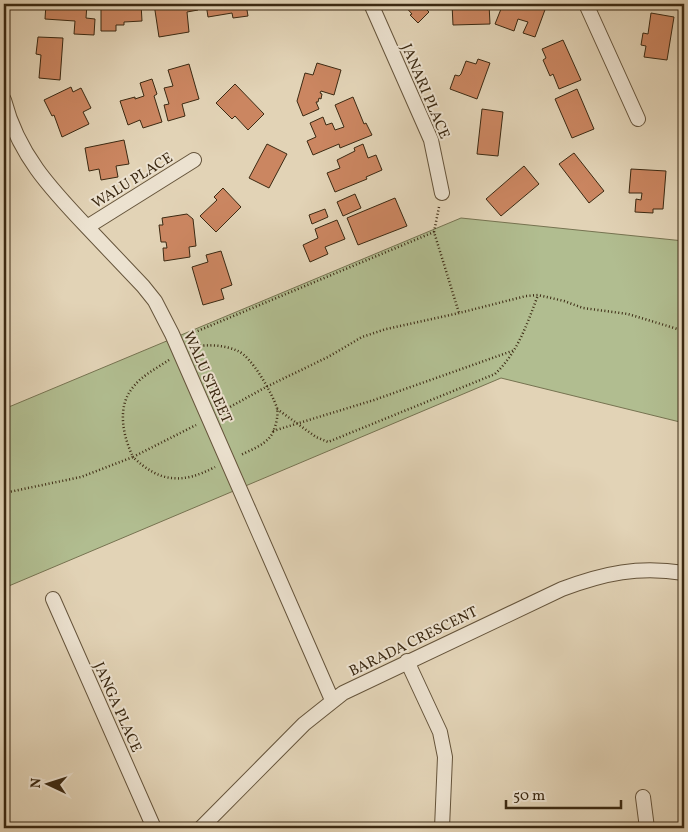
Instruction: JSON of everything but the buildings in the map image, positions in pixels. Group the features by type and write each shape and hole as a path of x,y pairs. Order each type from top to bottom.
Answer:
{"street":[{"name":"JANARI PLACE","path":"371,4 431,140 442,193"},
{"path":"586,4 638,119"},
{"name":"WALU STREET","path":"4,100 15,133 32,165 56,195 143,286 154,302 332,700"},
{"name":"WALU PLACE","path":"87,227 194,160"},
{"name":"BARADA CRESCENT","path":"201,828 304,724 343,693 562,589 595,577 630,570 667,570 684,573"},
{"name":"JANGA PLACE","path":"53,599 154,828"},
{"path":"407,661 440,732 444,757 442,828"},
{"path":"643,797 647,828"}],"path":[{"path":"442,193 434,232 459,314"},
{"path":"173,367 184,337 434,232"},
{"path":"266,387 328,357 362,337 386,328 459,314 526,296 538,295 564,300 584,308 628,314 684,331"},
{"path":"217,466 187,478 165,477 151,473 133,457 125,433 124,405 134,386 177,353 211,345 238,351 247,356 253,363 277,409 316,437 328,442 495,374 506,364 515,350 538,295"},
{"path":"273,432 374,400 515,350"},
{"path":"237,457 271,437 277,409"},
{"path":"4,493 81,477 133,457"}],"green space":[{"path":"461,218 684,241 684,423 501,378 4,588 4,409"}]}
